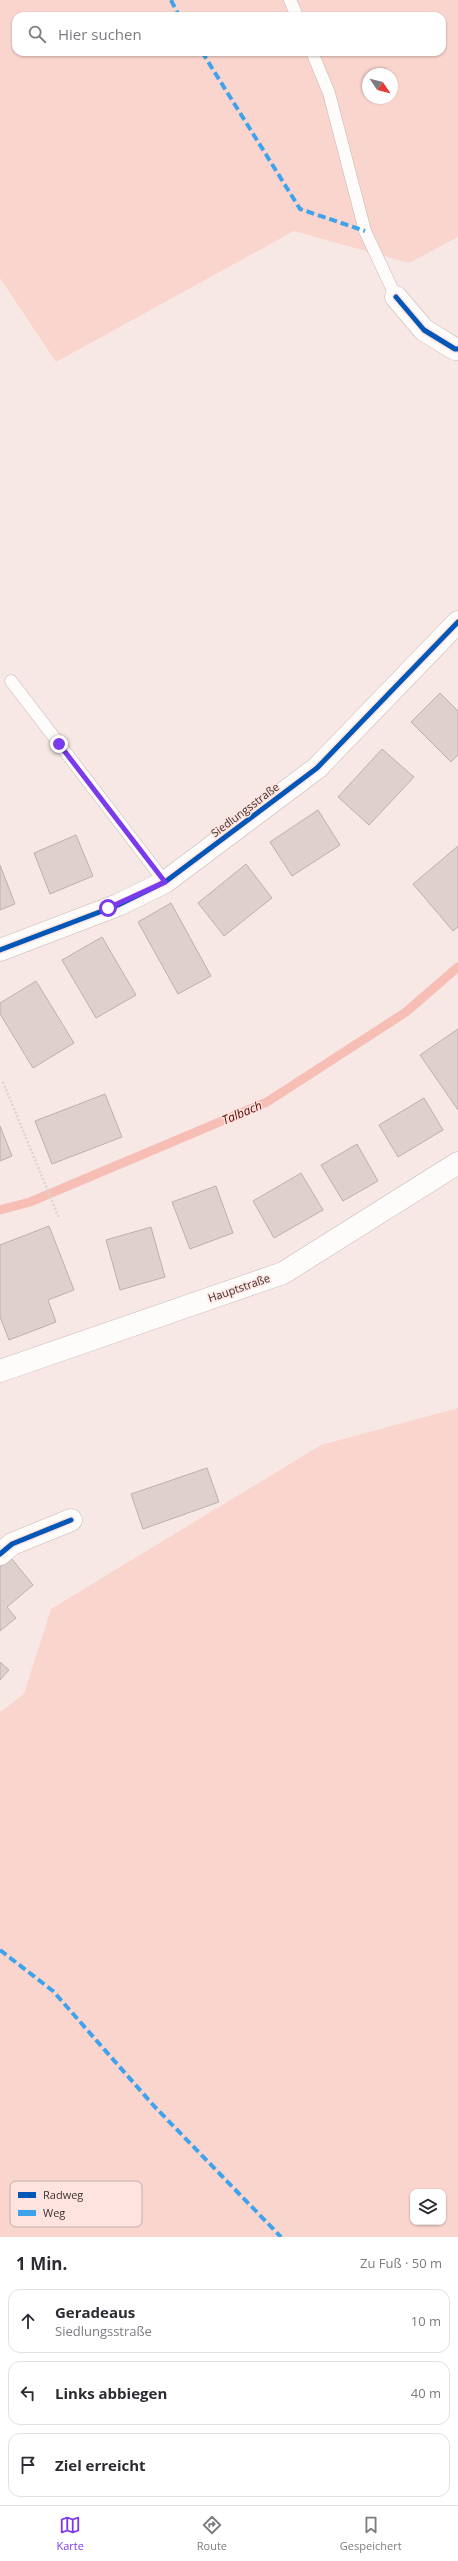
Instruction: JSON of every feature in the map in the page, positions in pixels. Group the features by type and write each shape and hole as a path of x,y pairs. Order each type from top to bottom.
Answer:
{"street":[{"path":"396,297 424,330 455,349 458,349"},
{"name":"Siedlungsstraße","path":"0,950 118,905 165,882 317,768 458,622"},
{"name":"Hauptstraße","path":"0,1371 283,1273 458,1163"},
{"path":"0,1554 12,1544 71,1520"}],"lane":[{"path":"290,0 295,12"},
{"path":"314,56 329,93 365,231 396,297"},
{"path":"11,681 165,882"}],"path":[{"path":"3,1082 46,1182 59,1218"}],"shaded area":[{"path":"0,0 458,0 458,237 409,263 294,231 56,362 0,278"},
{"path":"458,1408 458,2237 0,2237 0,1712 24,1694 51,1609 321,1445"}],"building":[{"path":"440,693 458,711 458,755 451,762 411,722"},
{"path":"382,749 414,777 369,825 338,797"},
{"path":"318,810 340,845 292,876 270,842"},
{"path":"76,835 93,876 50,894 34,853"},
{"path":"458,846 458,927 453,931 413,884"},
{"path":"246,864 272,898 224,936 198,903"},
{"path":"0,865 15,904 0,910"},
{"path":"171,903 211,976 178,994 138,922"},
{"path":"102,937 136,995 96,1018 62,960"},
{"path":"36,981 74,1043 33,1068 0,1014 0,1003"},
{"path":"458,1029 458,1110 420,1055"},
{"path":"105,1094 122,1137 52,1164 35,1121"},
{"path":"424,1098 443,1130 398,1157 379,1125"},
{"path":"0,1126 12,1156 0,1161"},
{"path":"357,1144 378,1181 343,1201 321,1165"},
{"path":"301,1173 323,1210 274,1238 253,1201"},
{"path":"216,1186 233,1233 190,1249 172,1202"},
{"path":"49,1226 74,1290 48,1300 56,1322 9,1340 0,1317 0,1245"},
{"path":"151,1227 165,1277 120,1290 106,1240"},
{"path":"207,1468 219,1502 143,1529 131,1494"},
{"path":"11,1558 33,1585 7,1607 16,1618 0,1631 0,1567"},
{"path":"0,1662 9,1670 0,1680"}],"waterway":[{"name":"Talbach","path":"0,1210 30,1202 267,1102 406,1012 458,967"}],"marked path":[{"path":"171,0 177,12"},
{"path":"204,56 300,209 365,231"},
{"path":"0,1950 53,1991 154,2106 281,2237"}],"cycle path":[{"path":"396,297 424,330 455,349 458,349"},
{"path":"0,950 118,905 165,882 317,768 458,622"},
{"path":"0,1554 12,1544 71,1520"}],"route":[{"path":"59,744 165,882 118,905 108,908"}]}
